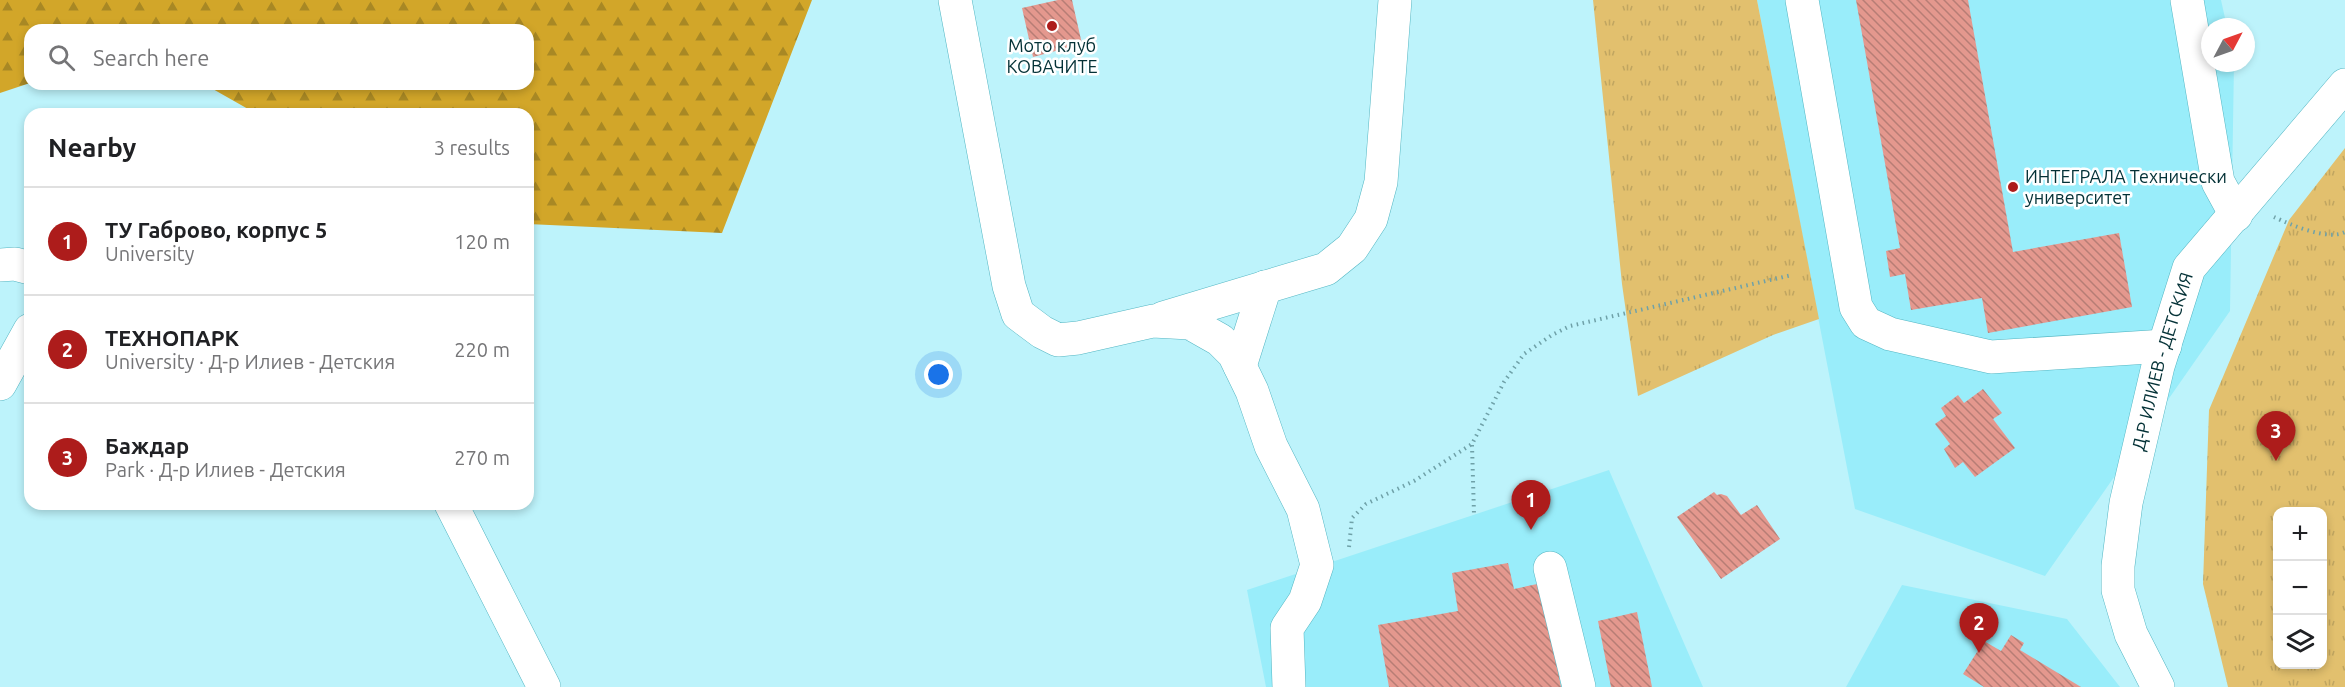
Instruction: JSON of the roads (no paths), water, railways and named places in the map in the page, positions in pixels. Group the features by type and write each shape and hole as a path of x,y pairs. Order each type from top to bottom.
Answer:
{"street":[{"path":"955,0 1009,286 1018,314 1042,332 1058,340 1078,338 1153,321 1326,269 1352,248 1371,219 1381,182 1395,0"},
{"path":"1802,0 1856,307 1866,323 1890,334 1991,357 2165,346"},
{"path":"2187,0 2218,182 2241,208"},
{"name":"Д-Р ИЛИЕВ - ДЕТСКИЯ","path":"2158,687 2131,634 2118,590 2118,566 2126,503 2165,346 2189,268 2345,85"},
{"path":"0,266 15,264 24,266"},
{"path":"1240,366 1265,287"},
{"path":"1153,321 1190,323 1220,340 1234,354 1252,391 1271,446 1303,509 1317,565 1305,601 1287,628 1289,687"},
{"path":"0,384 24,341"},
{"path":"454,510 544,687"},
{"path":"1550,568 1580,687"}],"place":[{"name":"Мото клуб КОВАЧИТЕ","path":"1052,26"},
{"name":"ИНТЕГРАЛА Технически университет","path":"2013,187"},
{"name":"Баждар","path":"2276,461"},
{"name":"ТУ Габрово, корпус 5","path":"1531,530"},
{"name":"ТЕХНОПАРК","path":"1979,653"}]}
